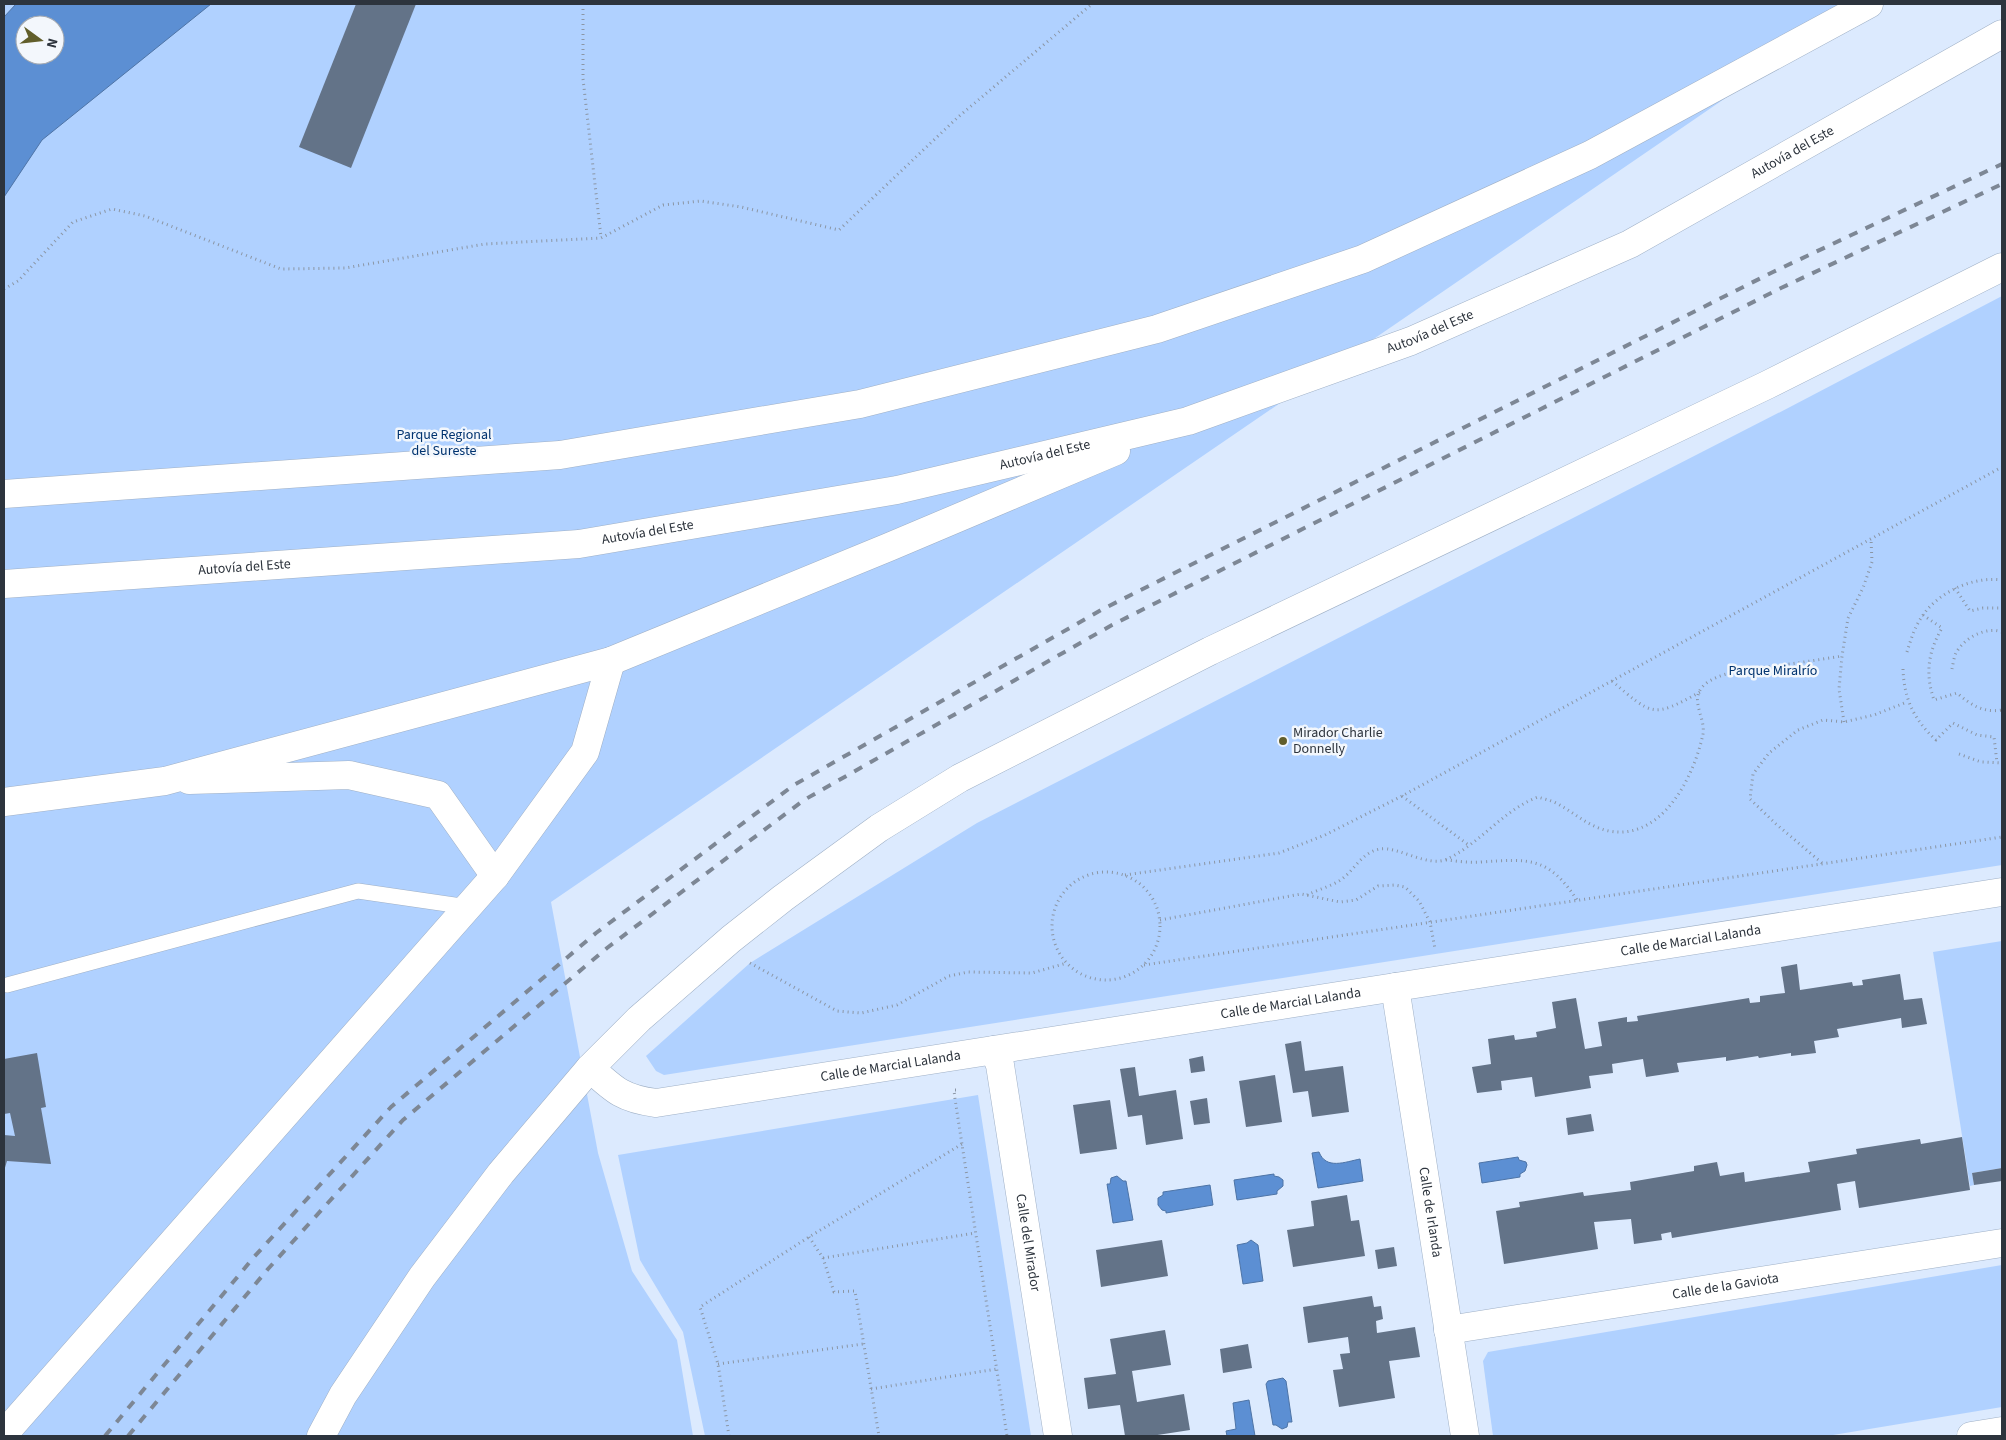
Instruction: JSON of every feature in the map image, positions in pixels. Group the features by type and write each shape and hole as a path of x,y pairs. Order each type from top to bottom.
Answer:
{"main road":[{"path":"4,494 560,456 860,404 1157,329 1363,259 1590,155 1870,4"},
{"name":"Autovía del Este","path":"4,584 579,544 897,490 1188,421 1411,341 1630,244 2002,34"},
{"path":"321,1436 343,1395 422,1277 501,1173 590,1068 639,1019 731,939 879,828 960,778 1210,651 1767,385 2002,267"},
{"path":"165,781 611,661 889,547 1188,421"},
{"path":"4,1434 495,876 585,752 611,661"},
{"path":"4,802 165,781 350,774 438,795 495,876"},
{"name":"Calle de Marcial Lalanda","path":"590,1068 623,1096 656,1104 2002,892"},
{"name":"Calle de Irlanda","path":"1395,987 1465,1436"},
{"name":"Calle del Mirador","path":"994,1050 1000,1065 1058,1436"},
{"name":"Calle de la Gaviota","path":"1448,1330 2002,1243"},
{"path":"1971,1436 2002,1431"}],"lane":[{"path":"8,985 358,891 468,907"}],"path":[{"path":"583,4 583,79 601,238"},
{"path":"4,289 18,280 73,222 112,209 144,216 281,269 345,268 485,244 601,238 663,205 701,201 741,207 839,230 957,118 1092,4"},
{"path":"1125,875 1138,882 1149,893 1156,906 1160,920 1159,937 1154,952 1144,964 1128,976 1109,980 1090,978 1073,970 1060,956 1053,938 1052,918 1058,900 1070,885 1086,875 1106,872 1125,875 1279,853 1325,834 1402,796 2002,467"},
{"path":"1844,722 1839,690 1842,656 1848,618 1863,588 1872,562 1871,539"},
{"path":"1907,652 1913,632 1923,615 1938,599 1955,588 1975,581 2002,580"},
{"path":"1955,588 1970,611 1983,608 2002,608"},
{"path":"1923,615 1942,628 1934,641 1928,670 1929,685 1934,700 1957,693 1971,706 1986,711 2002,710"},
{"path":"1952,669 1956,652 1968,640 1982,632 2002,632"},
{"path":"1612,681 1641,706 1662,710 1678,704 1700,691 1707,682 1727,674 1842,656"},
{"path":"1903,669 1904,686 1908,702 1914,716 1924,729 1936,740 1953,724 1977,734 1994,737 1997,763"},
{"path":"1445,860 1470,846 1525,802 1538,797 1556,803 1582,821 1608,830 1629,832 1648,825 1670,806 1697,757 1704,732 1697,703 1700,691"},
{"path":"1822,864 1750,800 1753,774 1769,753 1798,730 1823,720 1844,722 1874,715 1908,702"},
{"path":"1958,754 1981,762 2002,763"},
{"path":"1402,796 1470,846"},
{"path":"1144,964 2002,837"},
{"path":"1307,895 1340,881 1367,854 1381,849 1434,862 1445,860 1479,862 1510,859 1531,860 1548,868 1565,882 1577,900"},
{"path":"1160,920 1301,894 1340,902 1356,900 1378,886 1395,885 1405,887 1420,902 1430,922 1436,954"},
{"path":"750,963 837,1010 861,1013 897,1005 948,976 968,972 1032,973 1067,963"},
{"path":"963,1089 954,1090 1007,1436"},
{"path":"729,1436 718,1364 700,1307 809,1237 962,1144"},
{"path":"823,1258 975,1233"},
{"path":"809,1237 823,1258 834,1292 855,1291 879,1436"},
{"path":"718,1364 863,1344"},
{"path":"871,1389 997,1368"}],"green space":[{"name":"Parque Regional del Sureste","path":"4,4 1863,4 551,902 598,1153 632,1271 677,1340 693,1436 4,1436"},
{"name":"Parque Miralrío","path":"2002,296 2002,865 664,1075 656,1071 646,1056 750,963 977,823 1790,407"},
{"path":"2002,941 2002,1168 1972,1173 1974,1185 1970,1186 1933,952"},
{"path":"978,1095 1031,1436 705,1436 683,1332 640,1260 618,1155"},
{"path":"2002,1265 2002,1407 1827,1436 1493,1436 1483,1361 1488,1352"}],"shaded area":[{"path":"16,4 211,4 42,140 4,197 4,17"},
{"path":"1319,1152 1322,1158 1331,1163 1342,1163 1360,1159 1363,1181 1318,1188 1312,1153"},
{"path":"1518,1157 1519,1160 1526,1162 1527,1165 1525,1171 1520,1174 1520,1177 1482,1183 1479,1163"},
{"path":"1274,1174 1274,1176 1283,1180 1283,1186 1277,1191 1277,1194 1237,1200 1234,1180"},
{"path":"1117,1176 1126,1181 1133,1220 1113,1223 1107,1184 1110,1184 1111,1178"},
{"path":"1210,1185 1213,1205 1166,1213 1158,1205 1158,1198 1163,1195 1163,1192"},
{"path":"1251,1240 1258,1245 1263,1281 1243,1284 1237,1245"},
{"path":"1283,1378 1286,1381 1292,1422 1288,1422 1287,1427 1282,1429 1273,1425 1266,1384 1268,1381"},
{"path":"1249,1400 1255,1436 1227,1436 1226,1431 1236,1429 1233,1403"}],"building":[{"path":"356,4 416,4 351,168 299,147"},
{"path":"1797,964 1800,990 1852,982 1853,986 1863,985 1862,980 1900,974 1904,1000 1922,998 1927,1024 1902,1028 1901,1018 1837,1029 1839,1037 1814,1041 1816,1053 1791,1056 1791,1053 1726,1061 1726,1057 1677,1063 1679,1072 1646,1077 1643,1059 1612,1064 1613,1073 1589,1076 1591,1088 1535,1097 1532,1077 1501,1081 1502,1090 1477,1093 1472,1067 1491,1064 1488,1039 1514,1035 1515,1040 1537,1037 1536,1032 1556,1028 1552,1002 1576,998 1585,1049 1602,1046 1598,1022 1627,1017 1627,1022 1638,1021 1637,1016 1749,998 1750,1003 1760,1002 1760,996 1785,993 1781,967"},
{"path":"1301,1041 1305,1071 1343,1066 1349,1112 1312,1117 1308,1091 1293,1093 1285,1044"},
{"path":"37,1053 46,1107 41,1108 51,1164 7,1161 4,1171 4,1135 15,1136 10,1113 4,1114 4,1059"},
{"path":"1203,1056 1205,1071 1191,1073 1189,1059"},
{"path":"1135,1067 1139,1096 1176,1090 1183,1139 1146,1145 1142,1115 1128,1117 1120,1069"},
{"path":"1275,1075 1282,1122 1246,1127 1239,1081"},
{"path":"1207,1098 1210,1123 1194,1125 1190,1101"},
{"path":"1110,1100 1117,1149 1080,1154 1073,1105"},
{"path":"1591,1114 1594,1131 1568,1135 1566,1118"},
{"path":"1962,1137 1970,1190 1859,1208 1855,1181 1837,1184 1841,1210 1672,1238 1671,1232 1661,1234 1662,1240 1634,1244 1631,1219 1594,1222 1598,1249 1504,1264 1496,1211 1520,1207 1519,1202 1583,1192 1584,1196 1631,1190 1630,1182 1694,1171 1694,1166 1717,1162 1720,1176 1744,1172 1745,1182 1810,1172 1808,1162 1857,1154 1856,1149 1920,1139 1921,1144"},
{"path":"2002,1168 2002,1181 1974,1185 1972,1173"},
{"path":"1347,1195 1351,1221 1359,1220 1365,1256 1293,1267 1287,1230 1314,1226 1311,1201"},
{"path":"1162,1240 1168,1276 1101,1287 1096,1250"},
{"path":"1394,1247 1397,1266 1378,1269 1375,1250"},
{"path":"1372,1296 1374,1307 1381,1306 1383,1319 1376,1321 1377,1333 1415,1327 1420,1357 1389,1361 1395,1398 1339,1407 1333,1370 1343,1369 1340,1354 1350,1353 1348,1337 1308,1343 1303,1307"},
{"path":"1165,1330 1171,1365 1132,1371 1137,1402 1184,1394 1190,1430 1151,1436 1125,1436 1120,1405 1088,1409 1084,1378 1116,1374 1110,1339"},
{"path":"1248,1344 1252,1368 1223,1373 1220,1349"}],"railway":[{"path":"105,1436 254,1257 391,1107 596,933 794,785 1103,609 1773,272 2002,164"},
{"path":"128,1436 268,1269 403,1120 607,948 804,800 1112,625 1781,288 2002,184"}],"place":[{"name":"Mirador Charlie Donnelly","path":"1283,741"}]}
